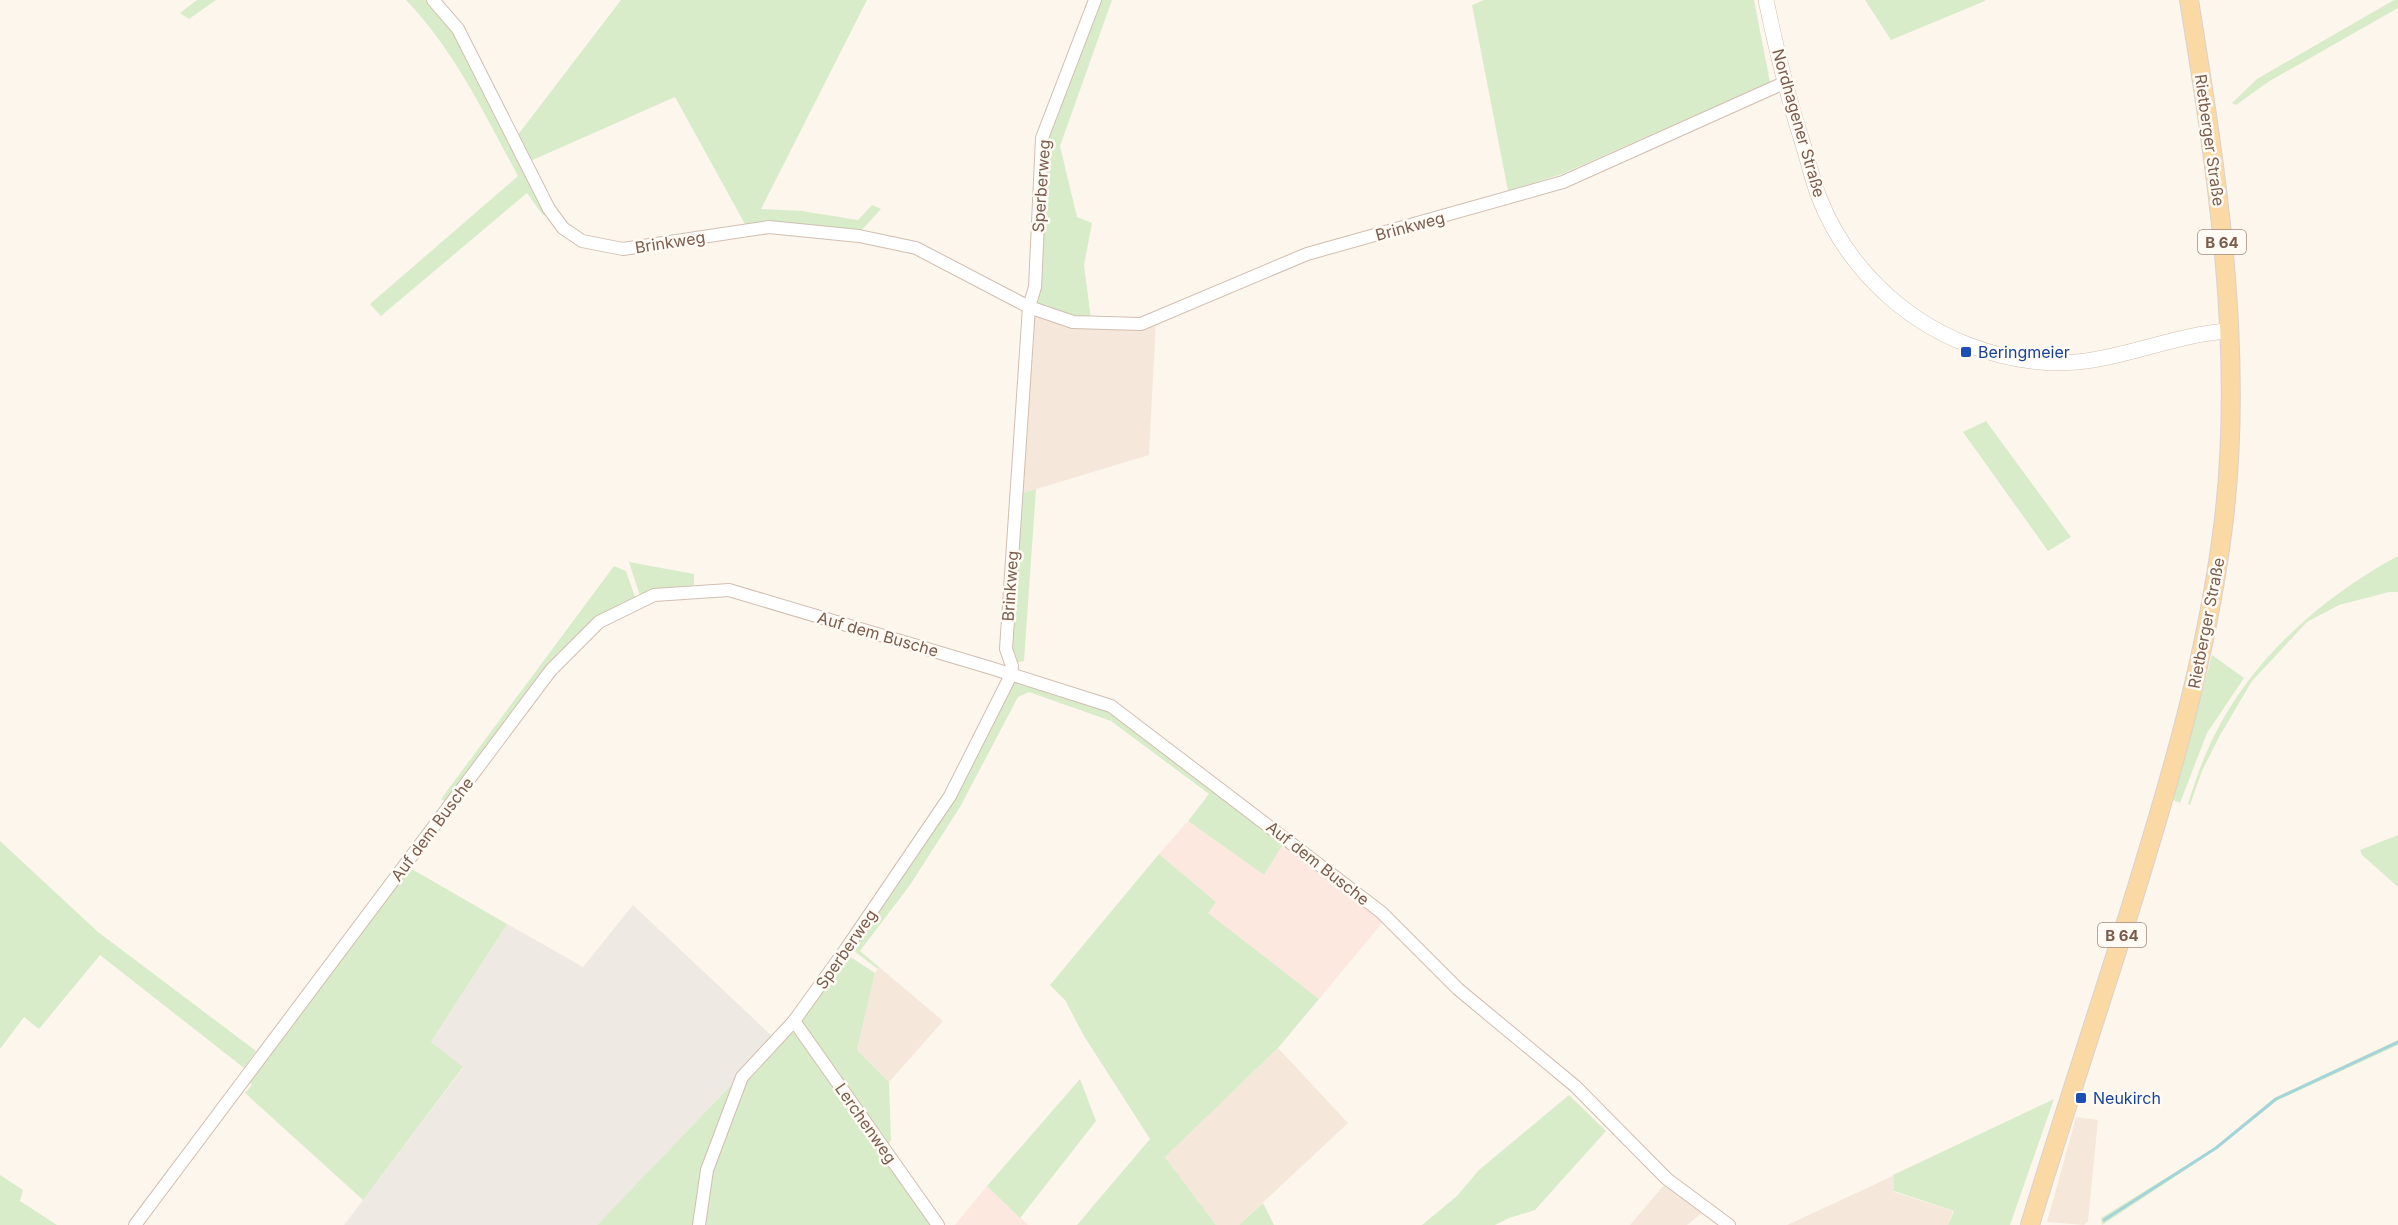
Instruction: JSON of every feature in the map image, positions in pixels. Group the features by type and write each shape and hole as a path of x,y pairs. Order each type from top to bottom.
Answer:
{"main road":[{"name":"Rietberger Straße","path":"2030,1225 2158,819 2194,690 2211,609 2224,524 2230,428 2229,331 2213,152 2189,0"}],"street":[{"name":"Brinkweg","path":"433,0 458,29 549,209 563,228 582,240 623,249 769,227 859,236 916,248 1029,307 1073,322 1141,324 1307,254 1563,182 1784,83"},
{"name":"Sperberweg","path":"1029,307 1035,287 1042,138 1095,0"},
{"name":"Nordhagener Straße","path":"1766,0 1784,83 1820,198 1850,253 1864,271 1901,307 1947,336 1986,352 2037,362 2077,362 2142,350 2184,338 2229,331"},
{"name":"Brinkweg","path":"1011,675 1012,666 1006,649 1029,307"},
{"name":"Auf dem Busche","path":"135,1225 551,670 599,622 654,595 729,590 1111,706 1381,912 1458,989 1575,1086 1667,1179 1729,1225"},
{"path":"991,668 1006,649"},
{"name":"Sperberweg","path":"699,1225 707,1170 742,1077 794,1021 950,796 1011,675"},
{"name":"Lerchenweg","path":"794,1021 938,1225"}],"shaded area":[{"path":"1033,312 1072,324 1156,321 1149,455 1020,494"},
{"path":"1188,821 1264,875 1285,841 1383,922 1319,999 1207,913 1216,902 1159,854"},
{"path":"633,905 773,1037 738,1078 597,1225 344,1225 463,1068 431,1042 507,924 583,967"},
{"path":"879,967 943,1021 889,1082 857,1050 875,973"},
{"path":"1278,1048 1348,1123 1239,1225 1216,1225 1165,1157"},
{"path":"2076,1117 2098,1120 2088,1221 2084,1225 2047,1222"},
{"path":"1893,1176 1894,1192 1953,1211 1948,1225 1787,1225"},
{"path":"1665,1184 1703,1212 1687,1225 1630,1225"},
{"path":"987,1186 1028,1225 955,1225"}],"green space":[{"path":"197,0 216,0 189,19 180,13"},
{"path":"406,0 425,0 449,24 549,217 542,214 527,193 381,316 370,304 518,176 481,107 440,40"},
{"path":"621,0 867,0 761,209 802,211 858,220 872,205 881,209 859,233 746,226 675,97 528,162 517,136"},
{"path":"1098,0 1112,0 1060,146 1077,217 1092,223 1084,265 1091,319 1073,319 1036,306 1045,138"},
{"path":"1484,0 1754,0 1770,82 1562,174 1508,191 1472,5"},
{"path":"1865,0 1985,0 1985,1 1891,40"},
{"path":"2394,0 2398,0 2398,8 2268,82 2236,105 2232,103 2257,79"},
{"path":"1986,421 2071,537 2048,551 1963,432"},
{"path":"1036,489 1024,661 1015,663 1011,649 1020,494"},
{"path":"2398,556 2398,592 2389,592 2339,605 2307,622 2252,681 2219,737 2202,771 2190,805 2188,804 2214,736 2248,681 2269,656 2317,610 2370,572"},
{"path":"629,562 694,574 694,585 653,590 640,596"},
{"path":"614,566 626,571 635,597 597,619 446,802 441,799"},
{"path":"2212,655 2244,678 2207,733 2180,803 2173,800"},
{"path":"1011,680 1111,711 1285,841 1264,875 1188,821 1209,794 1111,721 1029,692 1018,697 960,807 910,885 860,951 879,967 878,969 850,948 898,881"},
{"path":"2398,835 2398,887 2362,855 2360,850"},
{"path":"0,841 98,932 256,1051 244,1068 100,955 39,1029 24,1017 0,1049"},
{"path":"1159,854 1216,902 1208,913 1319,999 1278,1048 1165,1157 1216,1225 1077,1225 1150,1139 1084,1036 1065,1000 1050,985"},
{"path":"410,868 507,924 431,1042 463,1067 363,1200 245,1093 252,1085 249,1082"},
{"path":"846,954 875,973 857,1050 889,1082 891,1140 888,1145 799,1019"},
{"path":"790,1033 798,1033 932,1225 597,1225 738,1078"},
{"path":"2398,1040 2398,1045 2276,1101 2217,1149 2102,1225 2101,1218 2216,1147 2274,1098"},
{"path":"1080,1079 1096,1121 1020,1218 987,1186"},
{"path":"1569,1095 1606,1131 1535,1210 1495,1225 1422,1225 1457,1196 1479,1170"},
{"path":"2054,1099 2010,1225 1948,1225 1954,1211 1894,1191 1893,1175"},
{"path":"0,1175 23,1190 20,1201 57,1225 0,1225"},
{"path":"1263,1203 1274,1225 1239,1225"}],"waterway":[{"path":"2104,1220 2216,1148 2276,1099 2398,1042"}],"place":[{"name":"Beringmeier","path":"1966,352"},
{"name":"Neukirch","path":"2081,1098"}]}
